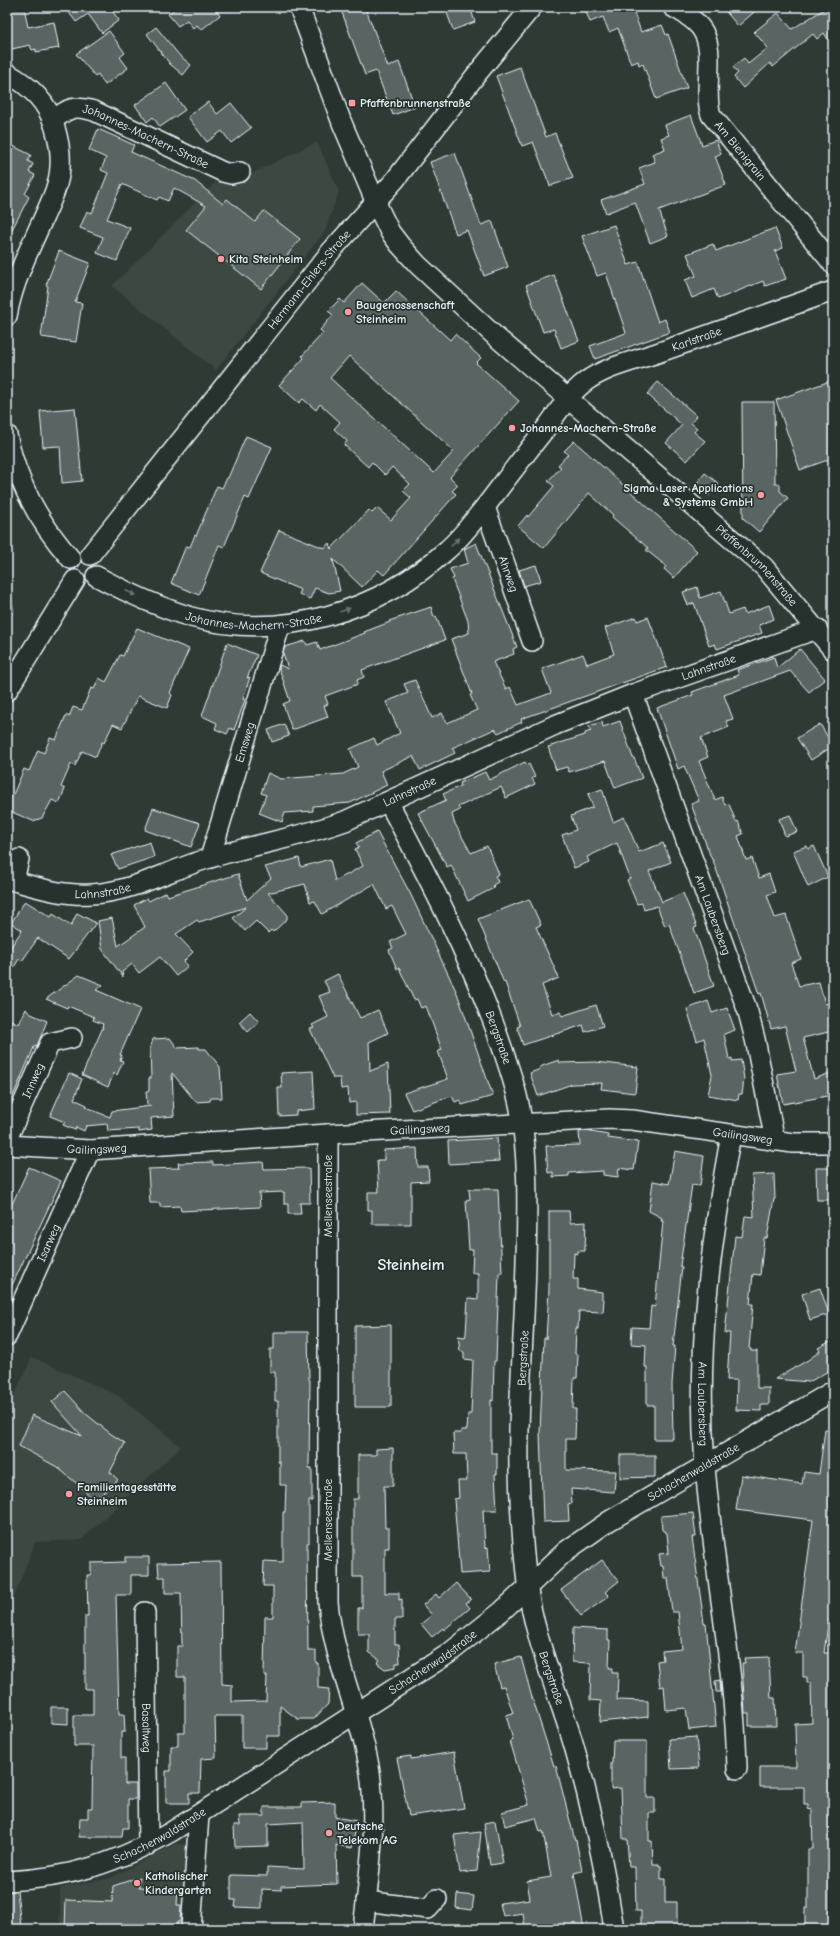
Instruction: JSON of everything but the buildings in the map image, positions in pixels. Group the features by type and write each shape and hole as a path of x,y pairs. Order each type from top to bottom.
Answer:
{"street":[{"name":"Pfaffenbrunnenstraße","path":"299,7 342,123 390,232 418,265 568,399 717,525 764,567 833,650"},
{"name":"Hermann-Ehlers-Straße","path":"90,555 332,250 376,203 532,7"},
{"name":"Am Bienigrain","path":"673,7 697,23 702,29 706,39 708,52 708,100 711,115 833,264"},
{"path":"7,73 34,91 47,108 53,120 61,157 58,180 53,196 17,279 7,316"},
{"name":"Johannes-Machern-Straße","path":"53,120 68,109 76,107 90,110 223,172 231,174 240,172"},
{"name":"Karlstraße","path":"568,399 583,384 603,373 833,291"},
{"name":"Johannes-Machern-Straße","path":"96,576 143,598 192,617 248,625 280,626 308,622 382,596 410,580 450,547 485,507 568,399"},
{"path":"7,435 18,475 32,504 44,525 71,559"},
{"name":"Ahrweg","path":"485,507 532,641"},
{"path":"83,553 90,555 98,565 96,576 88,582 74,580 69,573 71,559 83,553"},
{"path":"7,691 74,580"},
{"name":"Emsweg","path":"210,858 280,626"},
{"name":"Lahnstraße","path":"19,859 14,881 49,890 90,895 118,891 210,858 325,829 389,803 555,725 634,694 816,629"},
{"name":"Am Laubersberg","path":"634,694 748,1012 775,1141"},
{"name":"Bergstraße","path":"389,803 437,895 474,975 505,1054 519,1105 522,1123 527,1201 519,1463 522,1535 528,1588 546,1659 574,1746 593,1819 607,1883 614,1929"},
{"name":"Innweg","path":"7,1139 50,1043 72,1038"},
{"name":"Gailingsweg","path":"7,1145 90,1150 328,1134 621,1119 775,1141 806,1144 833,1143"},
{"name":"Mellenseestraße","path":"328,1134 328,1602 332,1639 356,1713 365,1748 372,1793 372,1837 363,1929"},
{"name":"Am Laubersberg","path":"731,1135 713,1236 704,1313 702,1374 705,1466 735,1718 737,1769"},
{"name":"Isarweg","path":"7,1336 90,1150"},
{"name":"Schachenwaldstraße","path":"7,1881 29,1880 82,1871 121,1858 148,1845 199,1815 448,1654 473,1636 528,1588 574,1544 609,1521 833,1391"},
{"name":"Basaltweg","path":"146,1612 148,1845"},
{"path":"192,1929 199,1815"},
{"path":"366,1900 428,1909 437,1899"}],"shaded area":[{"name":"Kita Steinheim","path":"317,142 339,191 325,231 216,370 112,286 220,178 230,184"},
{"path":"7,574 14,611 7,621"},
{"name":"Familientagesstätte Steinheim","path":"32,1357 119,1396 181,1447 81,1540 35,1542 14,1597 7,1590 7,1411"},
{"name":"Katholischer Kindergarten","path":"175,1844 190,1844 186,1929 60,1929 60,1888 111,1878"}],"place":[{"name":"Pfaffenbrunnenstraße","path":"352,103"},
{"name":"Kita Steinheim","path":"221,259"},
{"name":"Baugenossenschaft Steinheim","path":"348,312"},
{"name":"Johannes-Machern-Straße","path":"512,428"},
{"name":"Sigma Laser Applications & Systems GmbH","path":"761,495"},
{"name":"Familientagesstätte Steinheim","path":"69,1494"},
{"name":"Deutsche Telekom AG","path":"329,1833"},
{"name":"Katholischer Kindergarten","path":"137,1883"}],"district":[{"name":"Steinheim","path":"411,1264"}]}
